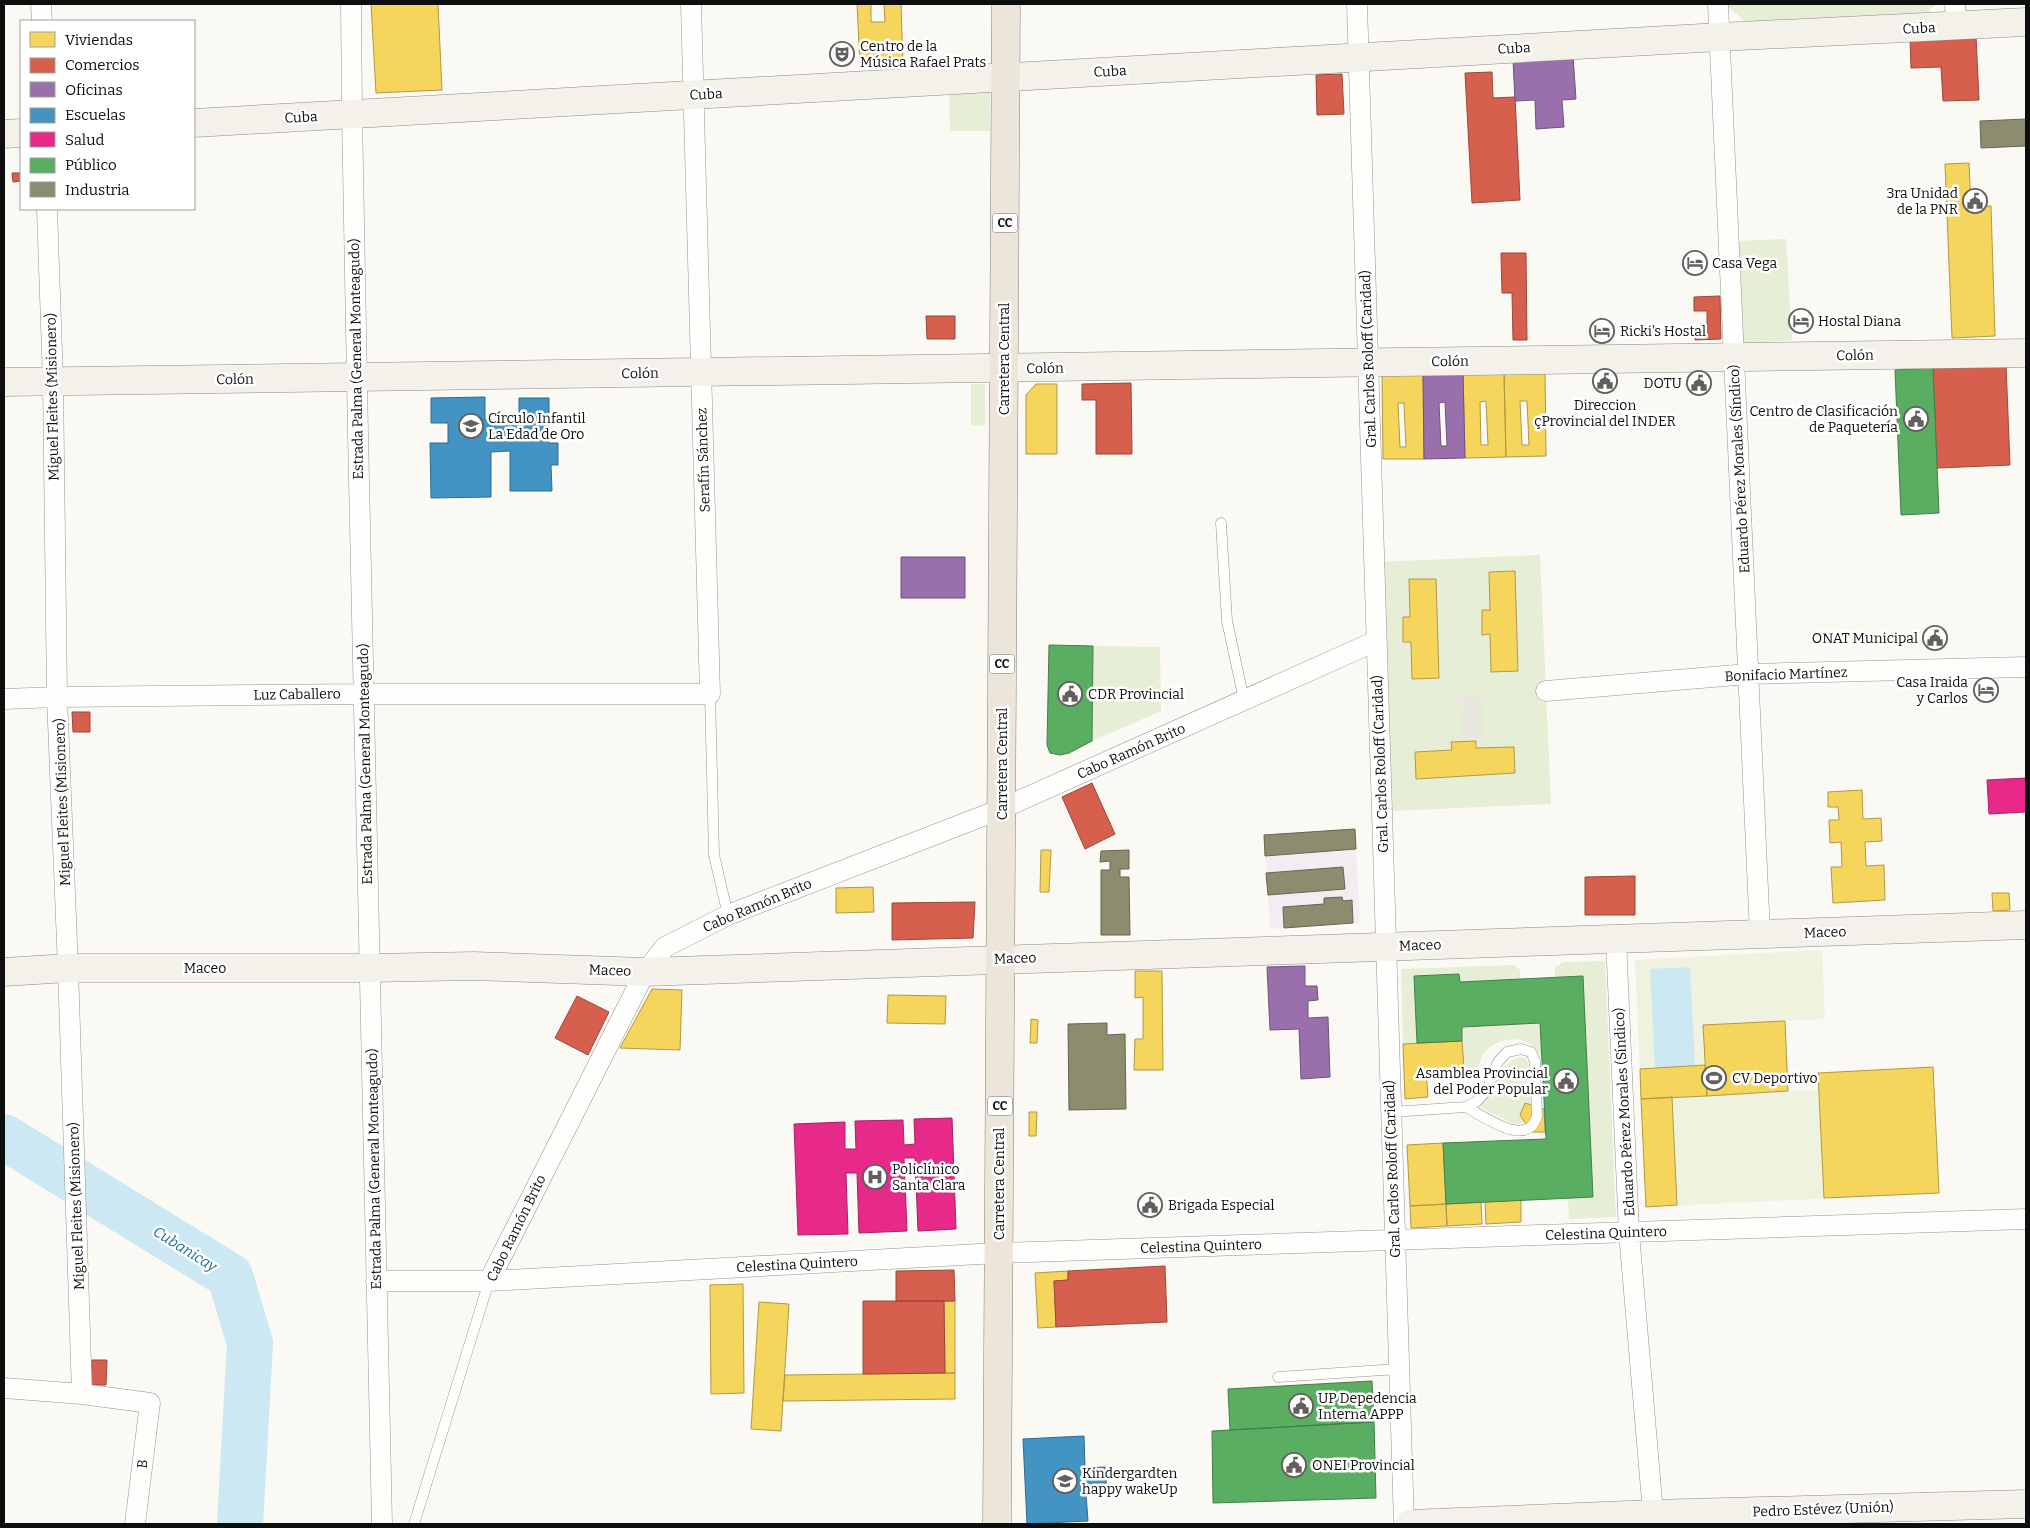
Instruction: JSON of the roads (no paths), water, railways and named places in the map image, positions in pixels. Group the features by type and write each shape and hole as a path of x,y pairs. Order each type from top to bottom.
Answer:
{"main road":[{"name":"Carretera Central","path":"997,1524 1006,4"},
{"name":"Cuba","path":"195,123 1720,37 1956,15 2026,22"},
{"path":"4,134 20,133"},
{"name":"Colón","path":"4,382 2026,353"},
{"name":"Maceo","path":"4,972 68,968 474,966 645,972 2026,925"},
{"name":"Pedro Estévez (Unión)","path":"1410,1524 1654,1519 2026,1504"}],"street":[{"path":"41,4 42,20"},
{"name":"Estrada Palma (General Monteagudo)","path":"351,4 363,694 371,968 382,1524"},
{"name":"Serafín Sánchez","path":"691,4 710,694"},
{"name":"Gral. Carlos Roloff (Caridad)","path":"1356,4 1404,1524"},
{"name":"Eduardo Pérez Morales (Síndico)","path":"1718,4 1760,934"},
{"name":"Miguel Fleites (Misionero)","path":"47,210 53,381 58,697 82,1394"},
{"name":"Cabo Ramón Brito","path":"489,1281 645,972 666,947 728,915 1001,809 1376,641"},
{"name":"Bonifacio Martínez","path":"1546,691 1748,674 2026,667"},
{"name":"Luz Caballero","path":"4,699 363,694 710,694"},
{"name":"Eduardo Pérez Morales (Síndico)","path":"1616,939 1629,1232 1654,1519"},
{"name":"Celestina Quintero","path":"376,1281 489,1281 998,1253 2026,1219"},
{"path":"4,1388 82,1394"},
{"name":"B","path":"82,1394 150,1403 135,1524"}],"lane":[{"path":"1221,523 1227,621 1244,700"},
{"name":"Serafín Sánchez","path":"710,694 714,855 728,915"},
{"path":"1391,1112 1466,1107 1477,1100 1486,1090 1498,1062 1507,1052 1521,1049 1531,1052 1536,1061 1537,1116 1535,1124 1529,1130 1520,1132 1508,1129 1466,1107"},
{"name":"Cabo Ramón Brito","path":"414,1524 489,1281"},
{"path":"1278,1376 1398,1369"}],"water":[{"path":"1690,967 1695,1066 1655,1068 1650,969"}],"waterway":[{"name":"Cubanicay","path":"4,1137 230,1276 250,1343 240,1524"}],"place":[{"name":"Centro de la Música Rafael Prats","path":"842,54"},
{"name":"3ra Unidad de la PNR","path":"1975,201"},
{"name":"Casa Vega","path":"1695,263"},
{"name":"Hostal Diana","path":"1801,321"},
{"name":"Ricki's Hostal","path":"1602,331"},
{"name":"Direccion çProvincial del INDER","path":"1605,381"},
{"name":"DOTU","path":"1699,383"},
{"name":"Centro de Clasificación de Paquetería","path":"1916,419"},
{"name":"Círculo Infantil La Edad de Oro","path":"471,426"},
{"name":"ONAT Municipal","path":"1935,638"},
{"name":"Casa Iraida y Carlos","path":"1986,690"},
{"name":"CDR Provincial","path":"1070,694"},
{"name":"CV Deportivo","path":"1714,1078"},
{"name":"Asamblea Provincial del Poder Popular","path":"1566,1081"},
{"name":"Policlínico Santa Clara","path":"875,1177"},
{"name":"Brigada Especial","path":"1150,1205"},
{"name":"UP Depedencia Interna APPP","path":"1301,1406"},
{"name":"ONEI Provincial","path":"1294,1465"},
{"name":"Kindergardten happy wakeUp","path":"1065,1481"}]}
